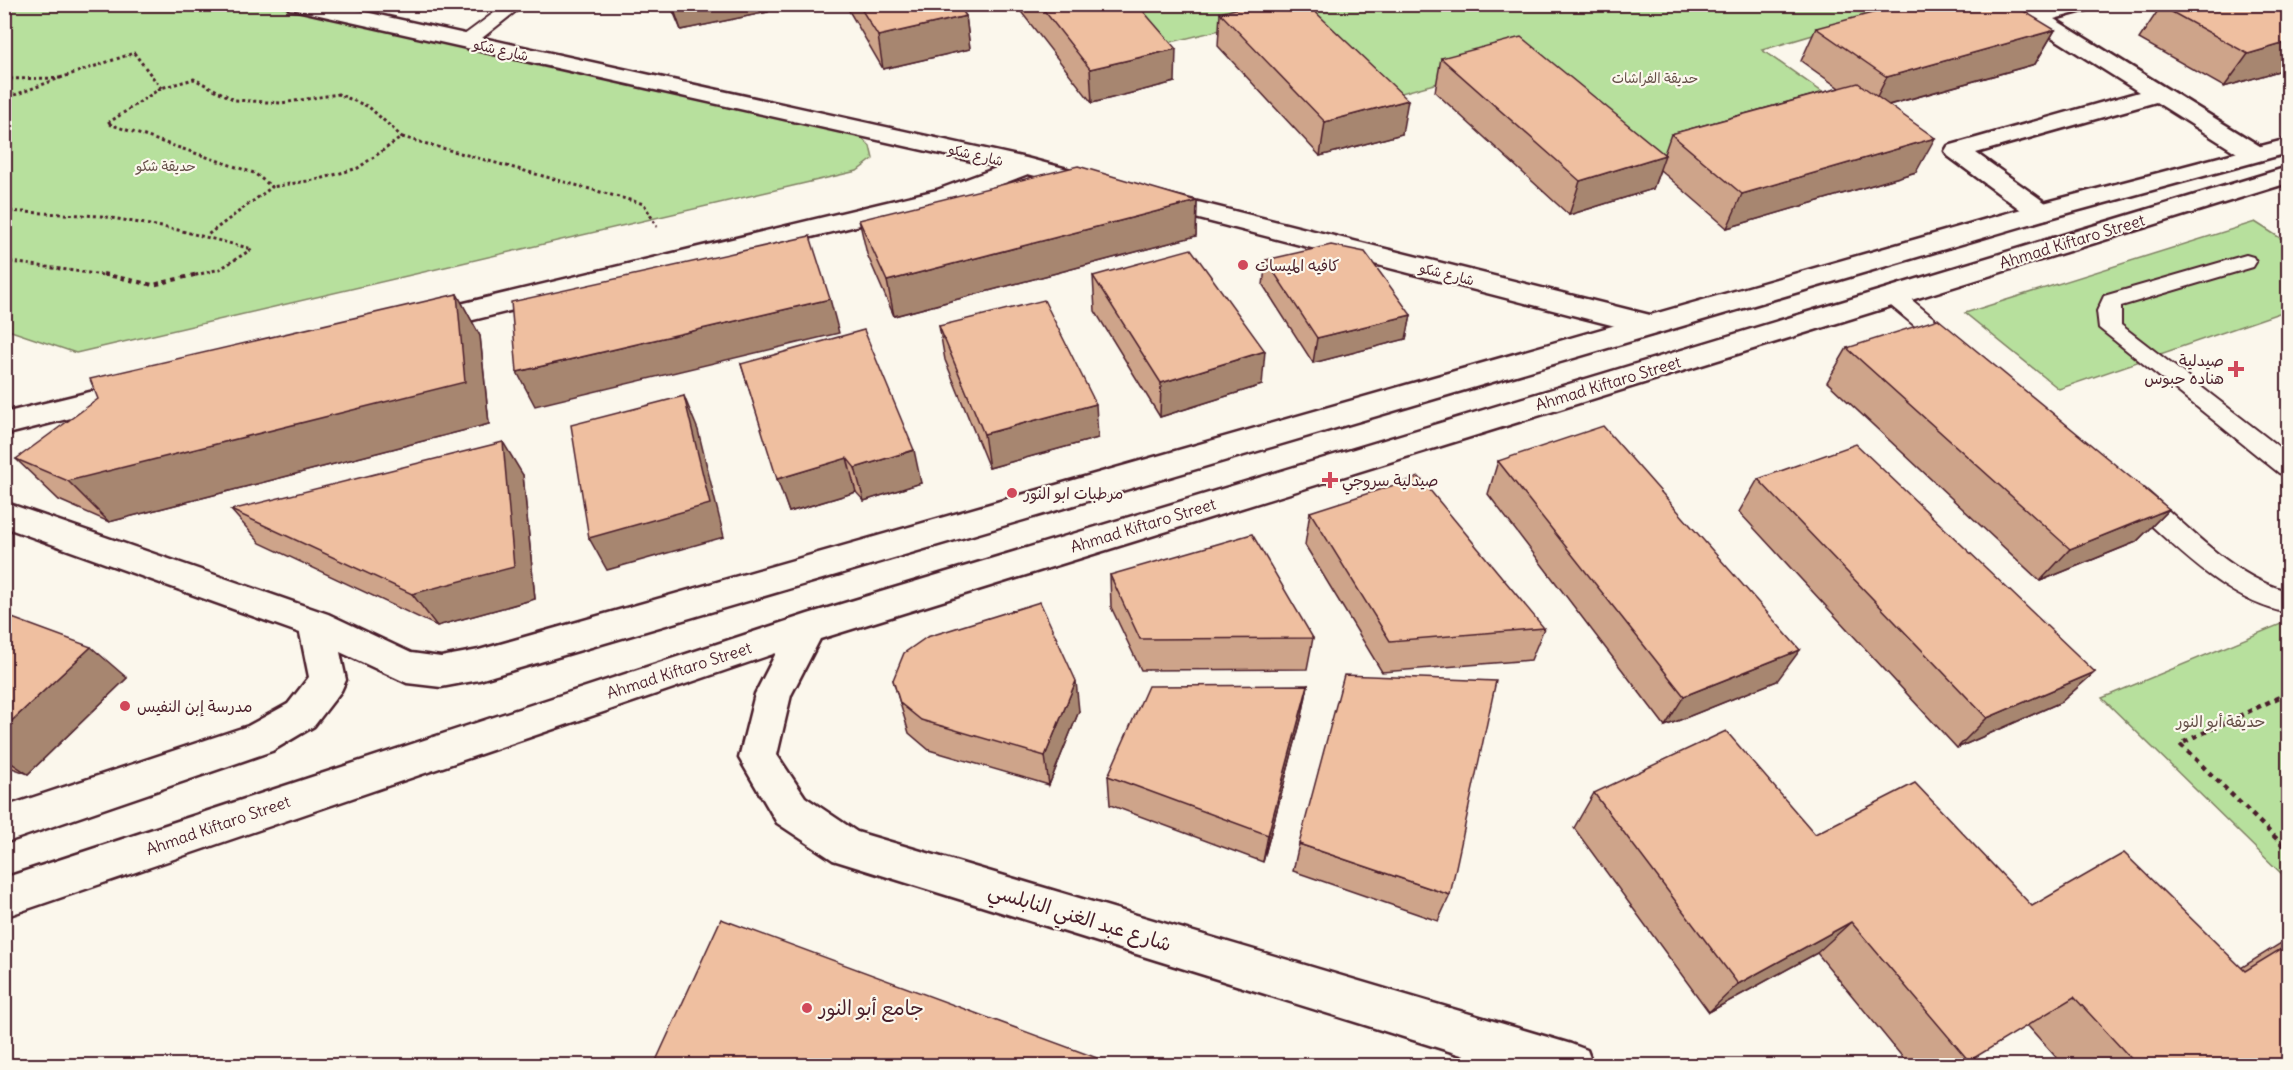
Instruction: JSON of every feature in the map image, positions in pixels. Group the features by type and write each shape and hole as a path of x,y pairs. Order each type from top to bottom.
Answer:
{"main road":[{"name":"شارع شكو","path":"297,4 330,8 466,42 1026,166 1650,325"},
{"path":"2082,4 2036,17 2254,153"},
{"path":"2040,212 1956,152 2157,94"},
{"path":"4,514 316,624 407,668 441,672 478,665 2040,212 2254,153 2289,146"},
{"path":"399,328 945,196 1026,166"},
{"name":"Ahmad Kiftaro Street","path":"4,898 808,628 2289,175"},
{"path":"4,424 155,388"},
{"path":"4,825 259,739 300,715 328,680 316,624"},
{"name":"شارع عبد الغني النابلسي","path":"808,628 773,694 758,758 791,810 847,847 1571,1065"}],"lane":[{"path":"466,42 517,4"},
{"path":"2246,262 2112,301 2108,311 2110,328 2289,466"},
{"path":"1893,296 1966,356"},
{"path":"2121,484 2240,582 2261,595 2289,602"}],"path":[{"path":"4,99 134,53 161,88"},
{"path":"4,79 60,78"},
{"path":"273,187 255,173 108,123 161,88 194,79 235,100 282,103 338,94 369,107 402,137 644,204 677,261"},
{"path":"205,237 273,187 320,179 358,168 402,137"},
{"path":"4,211 101,216 252,249 220,269 153,285 97,273 4,261"},
{"path":"2289,693 2180,744 2289,850"}],"green space":[{"name":"حديقة شكو","path":"5,5 271,5 859,136 870,146 873,159 857,171 76,353 5,329"},
{"name":"حديقة الفراشات","path":"1128,5 1915,5 1762,50 1835,101 1640,161 1518,61 1387,97 1296,11 1164,44"},
{"path":"2255,222 2288,243 2288,310 2059,389 1965,313"},
{"name":"حديقة أبو النور","path":"2288,621 2288,880 2102,698"}],"building":[{"path":"858,4 958,4 966,16 878,36"},
{"path":"1039,4 1137,4 1176,49 1090,69"},
{"path":"1255,4 1307,4 1408,100 1325,122 1220,13"},
{"path":"1906,4 2012,4 2055,30 1887,77 1816,28"},
{"path":"2166,4 2289,4 2289,42 2248,54 2161,6"},
{"path":"1521,37 1665,155 1580,181 1441,58"},
{"path":"1858,83 1935,138 1742,194 1671,134"},
{"path":"1078,166 1197,201 887,281 859,220"},
{"path":"810,236 830,299 517,372 511,302"},
{"path":"1331,245 1365,252 1411,315 1317,338 1266,260"},
{"path":"1191,249 1265,351 1161,383 1093,276"},
{"path":"457,294 465,382 68,481 16,459 98,399 90,379"},
{"path":"1044,300 1096,404 984,434 939,326"},
{"path":"1938,319 2169,509 2070,549 1847,348"},
{"path":"864,330 914,450 855,468 847,458 777,479 741,364"},
{"path":"684,396 710,504 589,538 571,425"},
{"path":"1603,426 1800,650 1684,696 1498,461"},
{"path":"503,442 514,567 412,594 231,510"},
{"path":"1856,444 2095,672 1987,718 1758,479"},
{"path":"1419,477 1544,628 1390,641 1310,512"},
{"path":"1252,534 1313,638 1140,639 1110,575"},
{"path":"1040,602 1076,681 1045,756 921,720 900,703 893,680 904,653 927,637"},
{"path":"4,615 91,647 4,728"},
{"path":"1344,675 1496,681 1450,895 1299,844"},
{"path":"1308,685 1268,835 1108,776 1148,686"},
{"path":"1726,731 1815,834 1915,783 2032,906 2124,853 2245,971 2289,944 2289,1065 2137,1065 2074,997 1969,1061 1851,922 1738,984 1594,793"},
{"name":"جامع أبو النور","path":"721,919 1116,1065 654,1065"}],"place":[{"name":"كافيه الميسات","path":"1243,265"},
{"name":"صيدلية هناده حبوس","path":"2236,369"},
{"name":"صيدلية سروجي","path":"1330,480"},
{"name":"مرطبات ابو النور","path":"1012,493"},
{"name":"مدرسة إبن النفيس","path":"125,706"},
{"name":"جامع أبو النور","path":"807,1008"}]}
